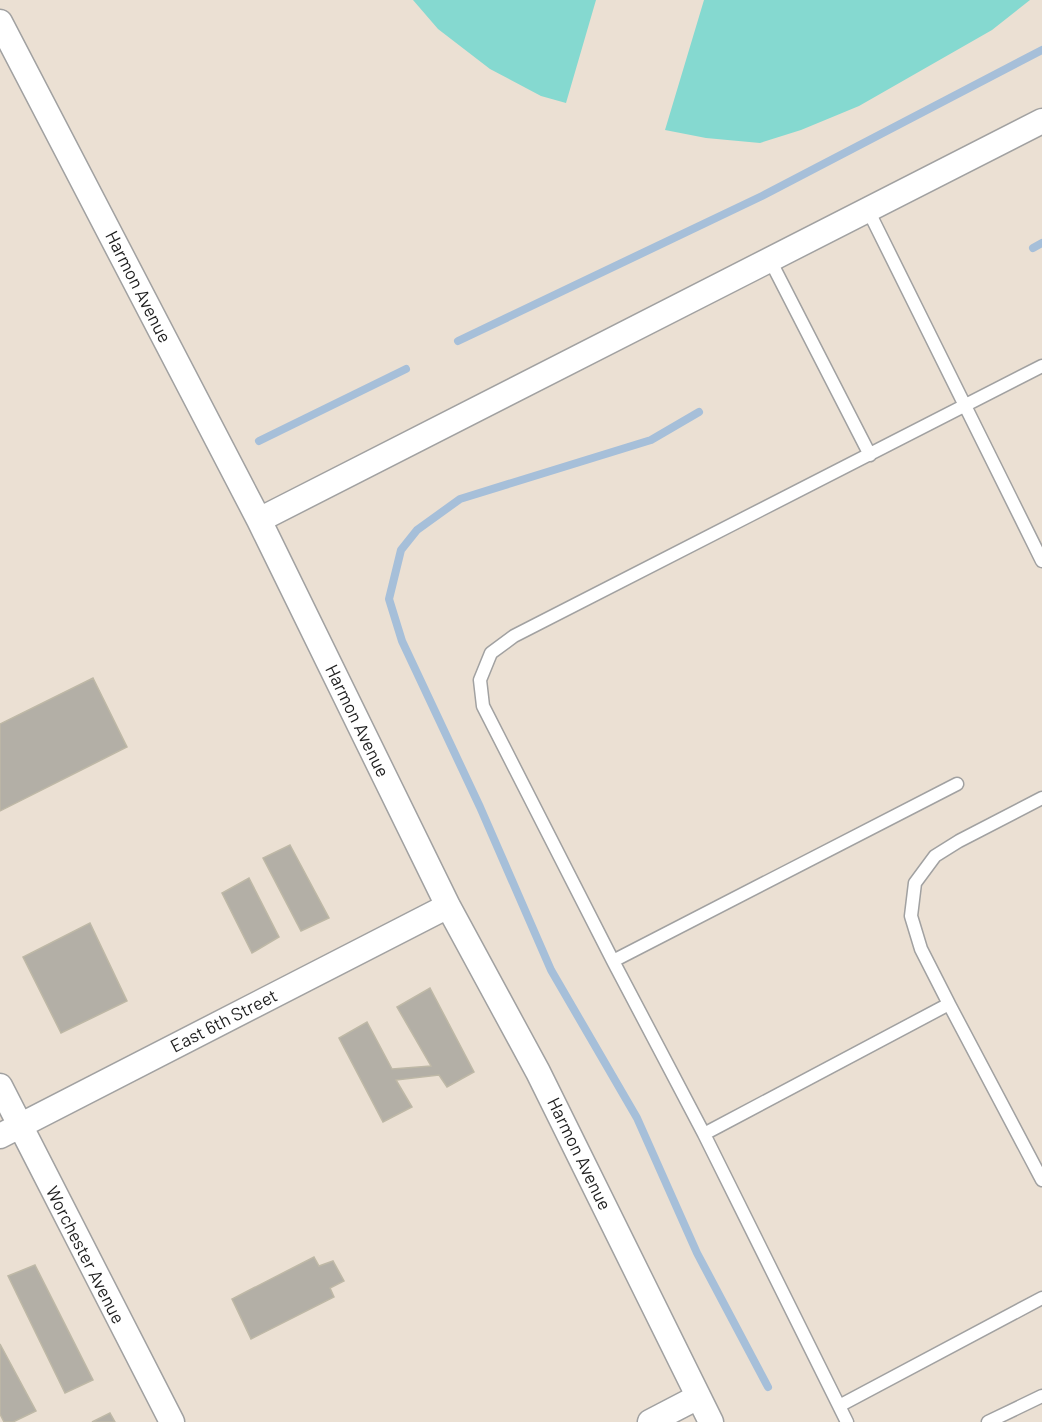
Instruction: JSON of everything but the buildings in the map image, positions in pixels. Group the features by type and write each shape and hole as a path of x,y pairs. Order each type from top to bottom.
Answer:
{"street":[{"name":"Harmon Avenue","path":"0,22 259,519 448,906 538,1072 711,1422"},
{"path":"259,519 1042,121"},
{"name":"East 6th Street","path":"10,1131 448,906"},
{"name":"Worchester Avenue","path":"0,1086 10,1131 172,1422"},
{"path":"650,1422 698,1397"}],"lane":[{"path":"868,210 1042,561"},
{"path":"770,260 870,455"},
{"path":"847,1422 704,1134 483,706 480,680 491,653 514,636 1042,366"},
{"path":"613,961 957,784"},
{"path":"1042,798 935,856 915,883 911,916 921,949 1042,1180"},
{"path":"704,1134 949,1004"},
{"path":"839,1406 1042,1299"},
{"path":"988,1422 1042,1396"}],"shaded area":[{"path":"0,0 1042,0 1042,1422 0,1422"},
{"path":"413,0 596,0 566,103 541,96 490,69 438,29"},
{"path":"704,0 1030,0 992,30 859,106 801,130 760,143 706,138 665,130"}],"waterway":[{"path":"458,341 762,196 1042,50"},
{"path":"1033,248 1042,243"},
{"path":"259,441 406,369"},
{"path":"699,412 651,440 460,499 417,530 401,550 389,599 402,641 480,807 551,970 637,1118 697,1253 768,1387"}]}
